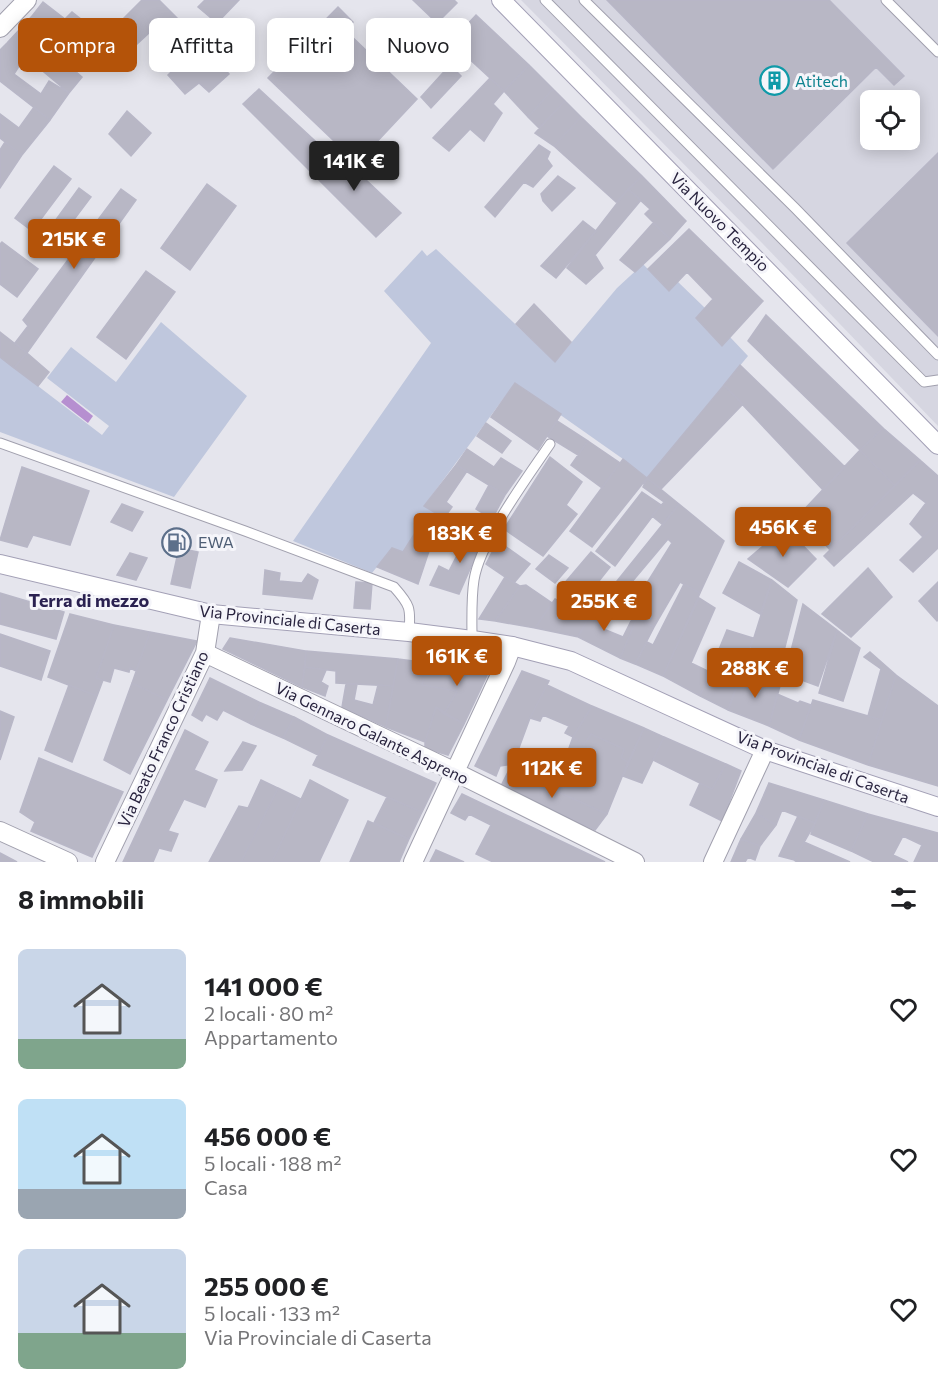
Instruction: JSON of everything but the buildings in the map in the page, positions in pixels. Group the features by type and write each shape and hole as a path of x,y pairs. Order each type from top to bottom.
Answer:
{"street":[{"name":"Via Nuovo Tempio","path":"501,0 938,445"},
{"path":"0,28 19,3"},
{"name":"Via Provinciale di Caserta","path":"0,564 211,614 472,640 512,646 571,661 765,750 938,807"},
{"name":"Via Beato Franco Cristiano","path":"105,862 205,653 211,614"},
{"path":"413,862 512,646"},
{"name":"Via Gennaro Galante Aspreno","path":"205,653 455,772 635,862"},
{"path":"713,862 765,750"},
{"path":"0,831 68,862"}],"lane":[{"path":"545,0 924,382 938,380"},
{"path":"584,0 795,208 938,355"},
{"path":"886,0 938,52"},
{"path":"0,443 394,587 411,610 409,632"},
{"path":"472,640 474,579 486,548 511,502 550,444"}],"shaded area":[{"path":"521,0 938,0 938,426 763,244"},
{"path":"436,249 555,362 617,288 643,264 669,291 677,281 705,308 696,318 721,345 730,337 748,356 647,478 515,383 424,506 444,518 435,533 420,525 403,552 392,548 372,573 293,541 431,343 384,291 422,250 427,256"},
{"path":"161,322 247,396 174,497 0,432 0,357 102,435 109,426 47,378 71,347 116,382"},
{"path":"67,395 93,416 88,423 61,402"}],"place":[{"name":"Atitech","path":"774,81"},
{"name":"EWA","path":"177,542"}],"district":[{"name":"Terra di mezzo","path":"89,601"}]}
